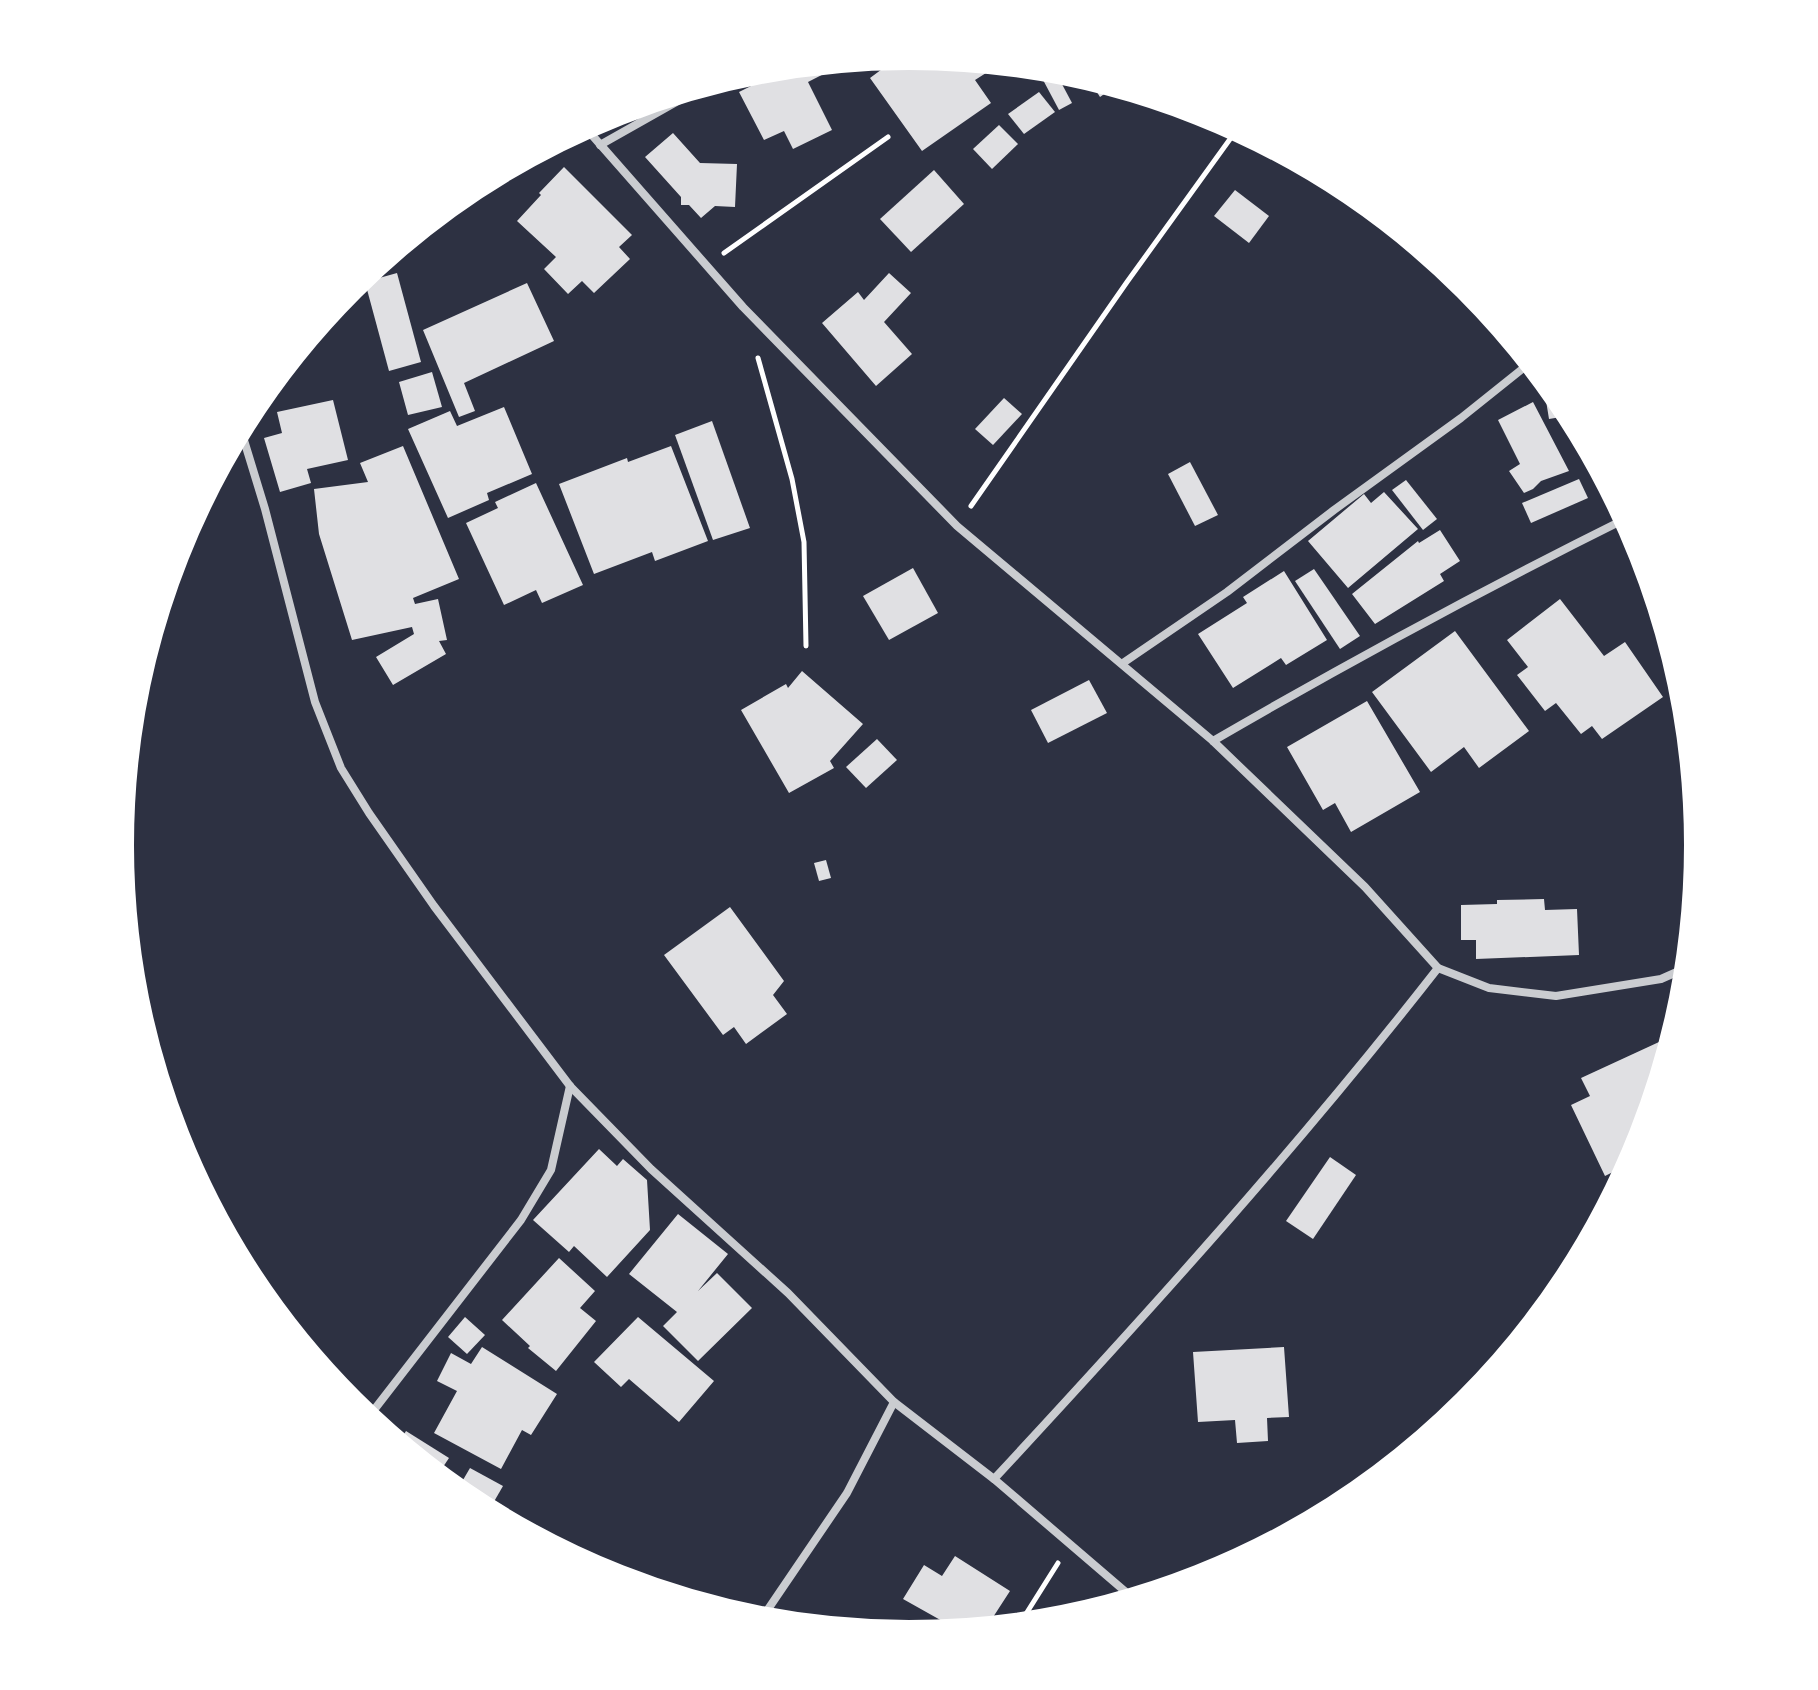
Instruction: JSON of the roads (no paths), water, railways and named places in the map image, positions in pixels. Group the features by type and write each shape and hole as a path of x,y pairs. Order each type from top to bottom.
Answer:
{"street":[{"path":"600,145 669,106"},
{"path":"592,136 743,307 957,526 1213,741 1365,887 1438,968 1489,988 1556,996 1661,979 1675,973"},
{"path":"1123,663 1227,592 1522,369"},
{"path":"245,442 315,702 341,768 434,906 570,1086 651,1169 788,1293 894,1402 994,1479 1125,1591"},
{"path":"1213,741 1428,619 1616,524"},
{"path":"994,1479 1167,1292 1358,1070 1438,968"},
{"path":"375,1408 521,1220 551,1170 570,1086"},
{"path":"768,1609 847,1493 894,1402"}]}
